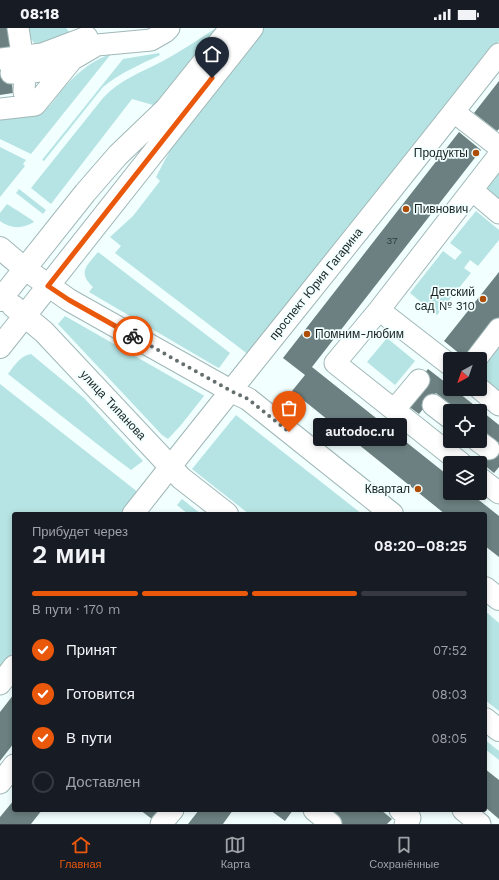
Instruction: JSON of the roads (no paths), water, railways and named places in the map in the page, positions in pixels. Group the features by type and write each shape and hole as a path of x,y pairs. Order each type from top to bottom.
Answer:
{"main road":[{"path":"1,298 85,193 118,155 166,109 231,28"},
{"path":"0,347 252,28"},
{"path":"0,248 25,269 69,300 231,391 248,399 389,512"},
{"name":"улица Типанова","path":"1,298 25,315 44,332 181,478 224,512"},
{"path":"487,590 499,599"},
{"path":"487,721 499,730"}],"street":[{"path":"16,71 18,28"},
{"path":"0,97 16,71 42,54 87,36 151,40 169,28"},
{"path":"0,109 35,105 73,59 87,36"},
{"name":"проспект Юрия Гагарина","path":"135,512 499,54"},
{"path":"16,71 47,70 73,59"},
{"path":"16,71 50,87"},
{"path":"454,112 499,147"},
{"path":"443,442 394,410 335,363 379,310 499,155"},
{"path":"472,190 499,213"},
{"path":"379,310 443,360"},
{"path":"481,352 499,329"},
{"path":"394,410 419,380"},
{"path":"487,395 499,405"},
{"path":"433,405 443,413"},
{"path":"487,484 499,493"},
{"path":"0,684 12,669"},
{"path":"0,783 12,768"},
{"path":"161,824 170,812"},
{"path":"316,812 331,824"},
{"path":"402,812 410,818 406,824"},
{"path":"465,812 480,824"}],"place":[{"name":"Продукты","path":"476,153"},
{"name":"Пивнович","path":"406,209"},
{"name":"Детский сад № 310","path":"483,299"},
{"name":"Помним-любим","path":"307,334"},
{"name":"autodoc.ru","path":"289,432"},
{"name":"Квартал","path":"418,489"}]}
